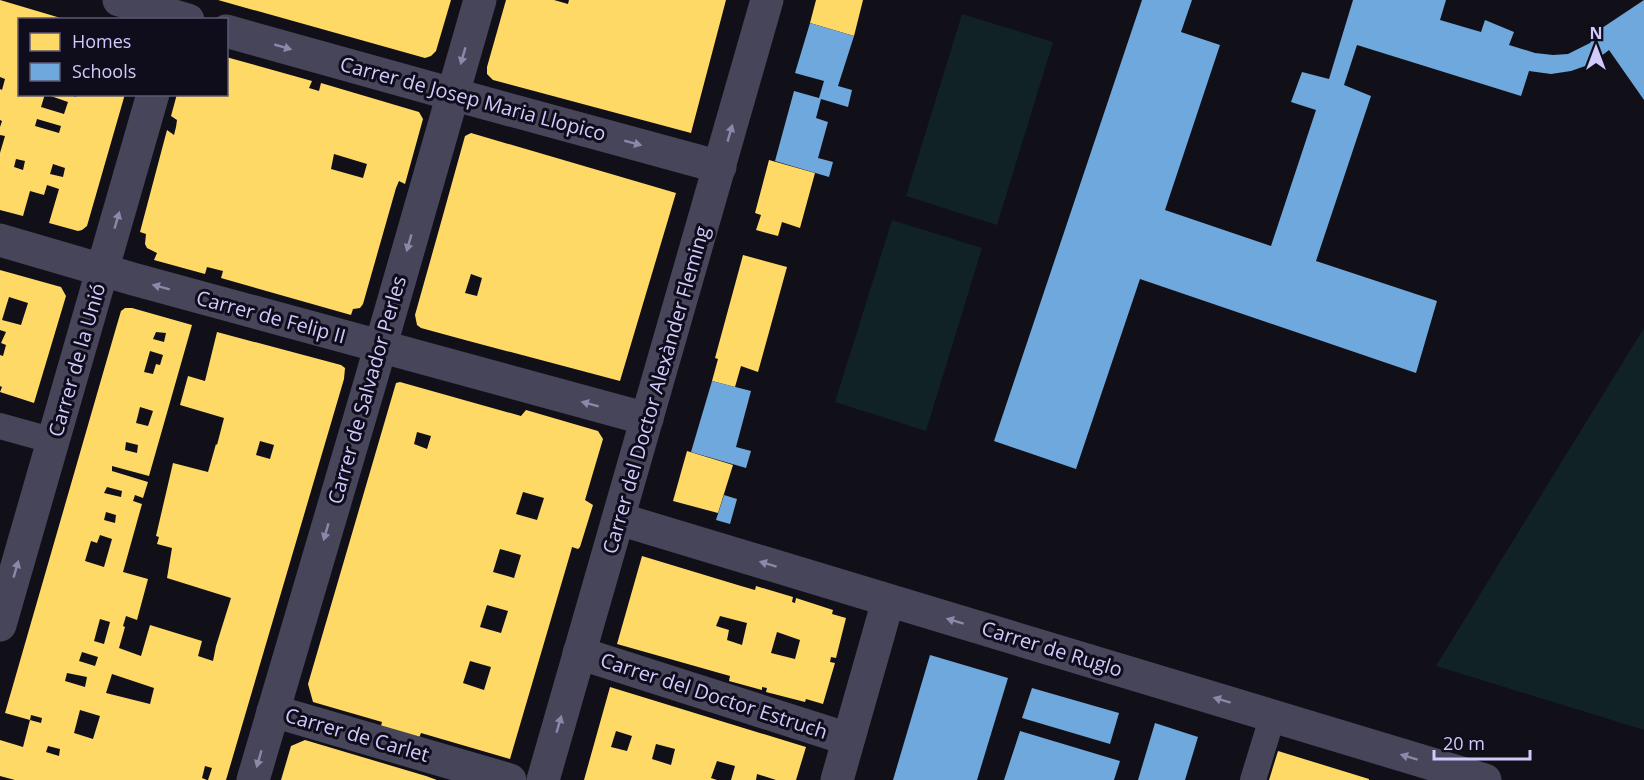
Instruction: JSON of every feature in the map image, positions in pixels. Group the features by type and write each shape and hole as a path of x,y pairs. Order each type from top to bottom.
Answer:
{"street":[{"path":"119,0 180,14"},
{"name":"Carrer de Salvador Perles","path":"253,780 480,0"},
{"name":"Carrer del Doctor Alexànder Fleming","path":"543,780 767,0"},
{"name":"Carrer de Josep Maria Llopico","path":"228,32 720,167"},
{"name":"Carrer de la Unió","path":"1,621 152,96"},
{"name":"Carrer de Felip II","path":"0,240 133,279 646,419"},
{"path":"0,426 54,441"},
{"name":"Carrer de Ruglo","path":"619,519 1485,780"},
{"path":"837,780 888,600"},
{"name":"Carrer del Doctor Estruch","path":"579,653 848,739"},
{"name":"Carrer de Carlet","path":"273,711 510,780"},
{"path":"1253,780 1273,715"}],"shaded area":[{"path":"962,14 1053,42 997,225 906,196"},
{"path":"892,220 982,248 926,431 835,402"},
{"path":"1644,328 1644,730 1436,666"}],"building: Homes":[{"path":"0,0 61,18 18,18 18,96 44,96 41,107 64,114 68,102 51,96 124,96 87,226 82,230 78,231 49,223 59,189 47,185 44,195 30,191 23,216 0,210 0,153 5,136 0,135 2,121 0,120 0,89 2,90 5,79 0,77","holes":["37,119 61,126 59,133 35,126","16,159 25,161 23,170 14,167","53,164 65,168 63,177 50,174"]},
{"path":"218,0 451,0 436,51 425,58"},
{"path":"506,0 554,0 568,4 569,0 726,0 691,133 493,80 487,74 487,67"},
{"path":"816,0 863,0 854,36 810,23"},
{"path":"228,58 312,81 309,88 319,91 321,83 419,112 423,119 405,184 399,181 396,188 360,308 353,309 351,315 221,278 223,271 207,267 205,274 154,260 157,253 147,248 146,234 140,232 167,130 174,135 177,120 171,116 176,96 228,96","holes":["334,154 367,164 363,178 331,169"]},
{"path":"471,133 676,193 620,381 421,328 417,325 415,315 465,136","holes":["471,274 482,278 477,296 465,293"]},
{"path":"769,160 815,173 800,228 782,222 778,236 756,230 761,215 755,213"},
{"path":"743,255 787,267 758,372 741,366 735,387 712,381 718,359 715,358"},
{"path":"0,270 61,287 66,296 34,403 0,392 2,387 0,386 0,355 3,356 6,345 1,343 6,332 0,330","holes":["9,297 28,303 21,325 2,320"]},
{"path":"125,308 132,308 192,325 149,476 112,466 112,471 148,482 143,498 135,495 133,501 142,504 123,572 148,579 137,620 126,616 119,648 141,656 150,625 202,641 198,656 213,661 231,598 167,578 172,548 157,544 159,537 156,536 173,463 208,472 217,445 224,418 180,405 188,376 205,381 217,332 341,365 345,368 344,379 226,780 208,780 212,768 205,766 202,778 207,780 15,780 0,776 0,740 23,747 30,720 5,713 121,311","holes":["156,332 166,333 164,342 153,339","150,351 163,355 160,365 156,364 153,374 144,372","140,407 153,411 148,426 136,423","260,441 274,445 270,459 256,455","126,442 138,445 137,453 125,450","107,487 122,491 121,497 104,493","106,512 116,515 115,523 104,520","100,535 112,539 104,567 85,561 91,541 97,543","100,619 110,622 104,644 94,641","82,652 98,657 95,666 79,661","67,673 87,677 85,687 65,681","112,674 154,688 150,704 106,693","80,710 100,716 93,739 74,733","31,715 42,718 41,723 30,720","48,746 60,749 59,756 46,752"]},
{"path":"400,382 521,416 526,410 598,431 603,439 585,500 593,505 580,547 578,549 572,547 510,759 421,733 419,738 381,726 382,722 313,702 308,684 396,383","holes":["417,432 431,436 427,449 414,444","523,492 544,498 537,520 516,514","500,549 521,555 514,578 493,572","487,605 508,611 501,633 480,627","470,661 491,667 484,690 463,683"]},
{"path":"687,451 733,465 718,513 673,501"},
{"path":"642,556 755,590 756,586 793,597 792,602 795,603 796,598 833,610 832,614 846,618 836,658 831,657 830,662 835,663 823,704 766,692 767,688 762,687 762,690 729,681 730,676 617,644","holes":["720,616 747,623 742,645 727,640 729,630 716,626","777,632 800,640 795,659 771,653"]},
{"path":"610,687 806,747 796,780 776,780 757,774 756,780 731,780 735,766 717,761 711,778 717,780 584,780","holes":["616,731 632,736 627,751 611,747","656,744 675,749 671,765 652,759"]},
{"path":"305,740 437,780 281,780 291,746"},
{"path":"1278,751 1369,779 1369,780 1269,780"}],"building: Schools":[{"path":"1142,0 1192,0 1181,32 1220,45 1165,210 1271,246 1316,110 1291,102 1302,72 1329,79 1353,0 1446,0 1440,20 1481,32 1485,20 1514,32 1509,45 1535,53 1553,55 1568,54 1590,43 1597,34 1596,32 1644,0 1644,100 1609,50 1591,64 1571,71 1551,74 1529,71 1521,96 1357,45 1344,85 1371,96 1316,261 1437,301 1416,373 1140,279 1076,469 994,441"},
{"path":"810,23 854,36 838,86 852,90 848,107 821,99 816,118 828,122 818,158 833,162 829,177 775,161 794,91 819,98 824,81 795,73"},
{"path":"712,381 751,391 736,447 751,451 746,468 691,452"},
{"path":"724,495 737,499 730,524 716,520"},
{"path":"930,655 1008,678 977,780 893,780"},
{"path":"1032,688 1119,713 1110,744 1022,718"},
{"path":"1155,723 1198,737 1185,780 1138,780"},
{"path":"1020,731 1120,761 1114,780 1004,780"}]}
